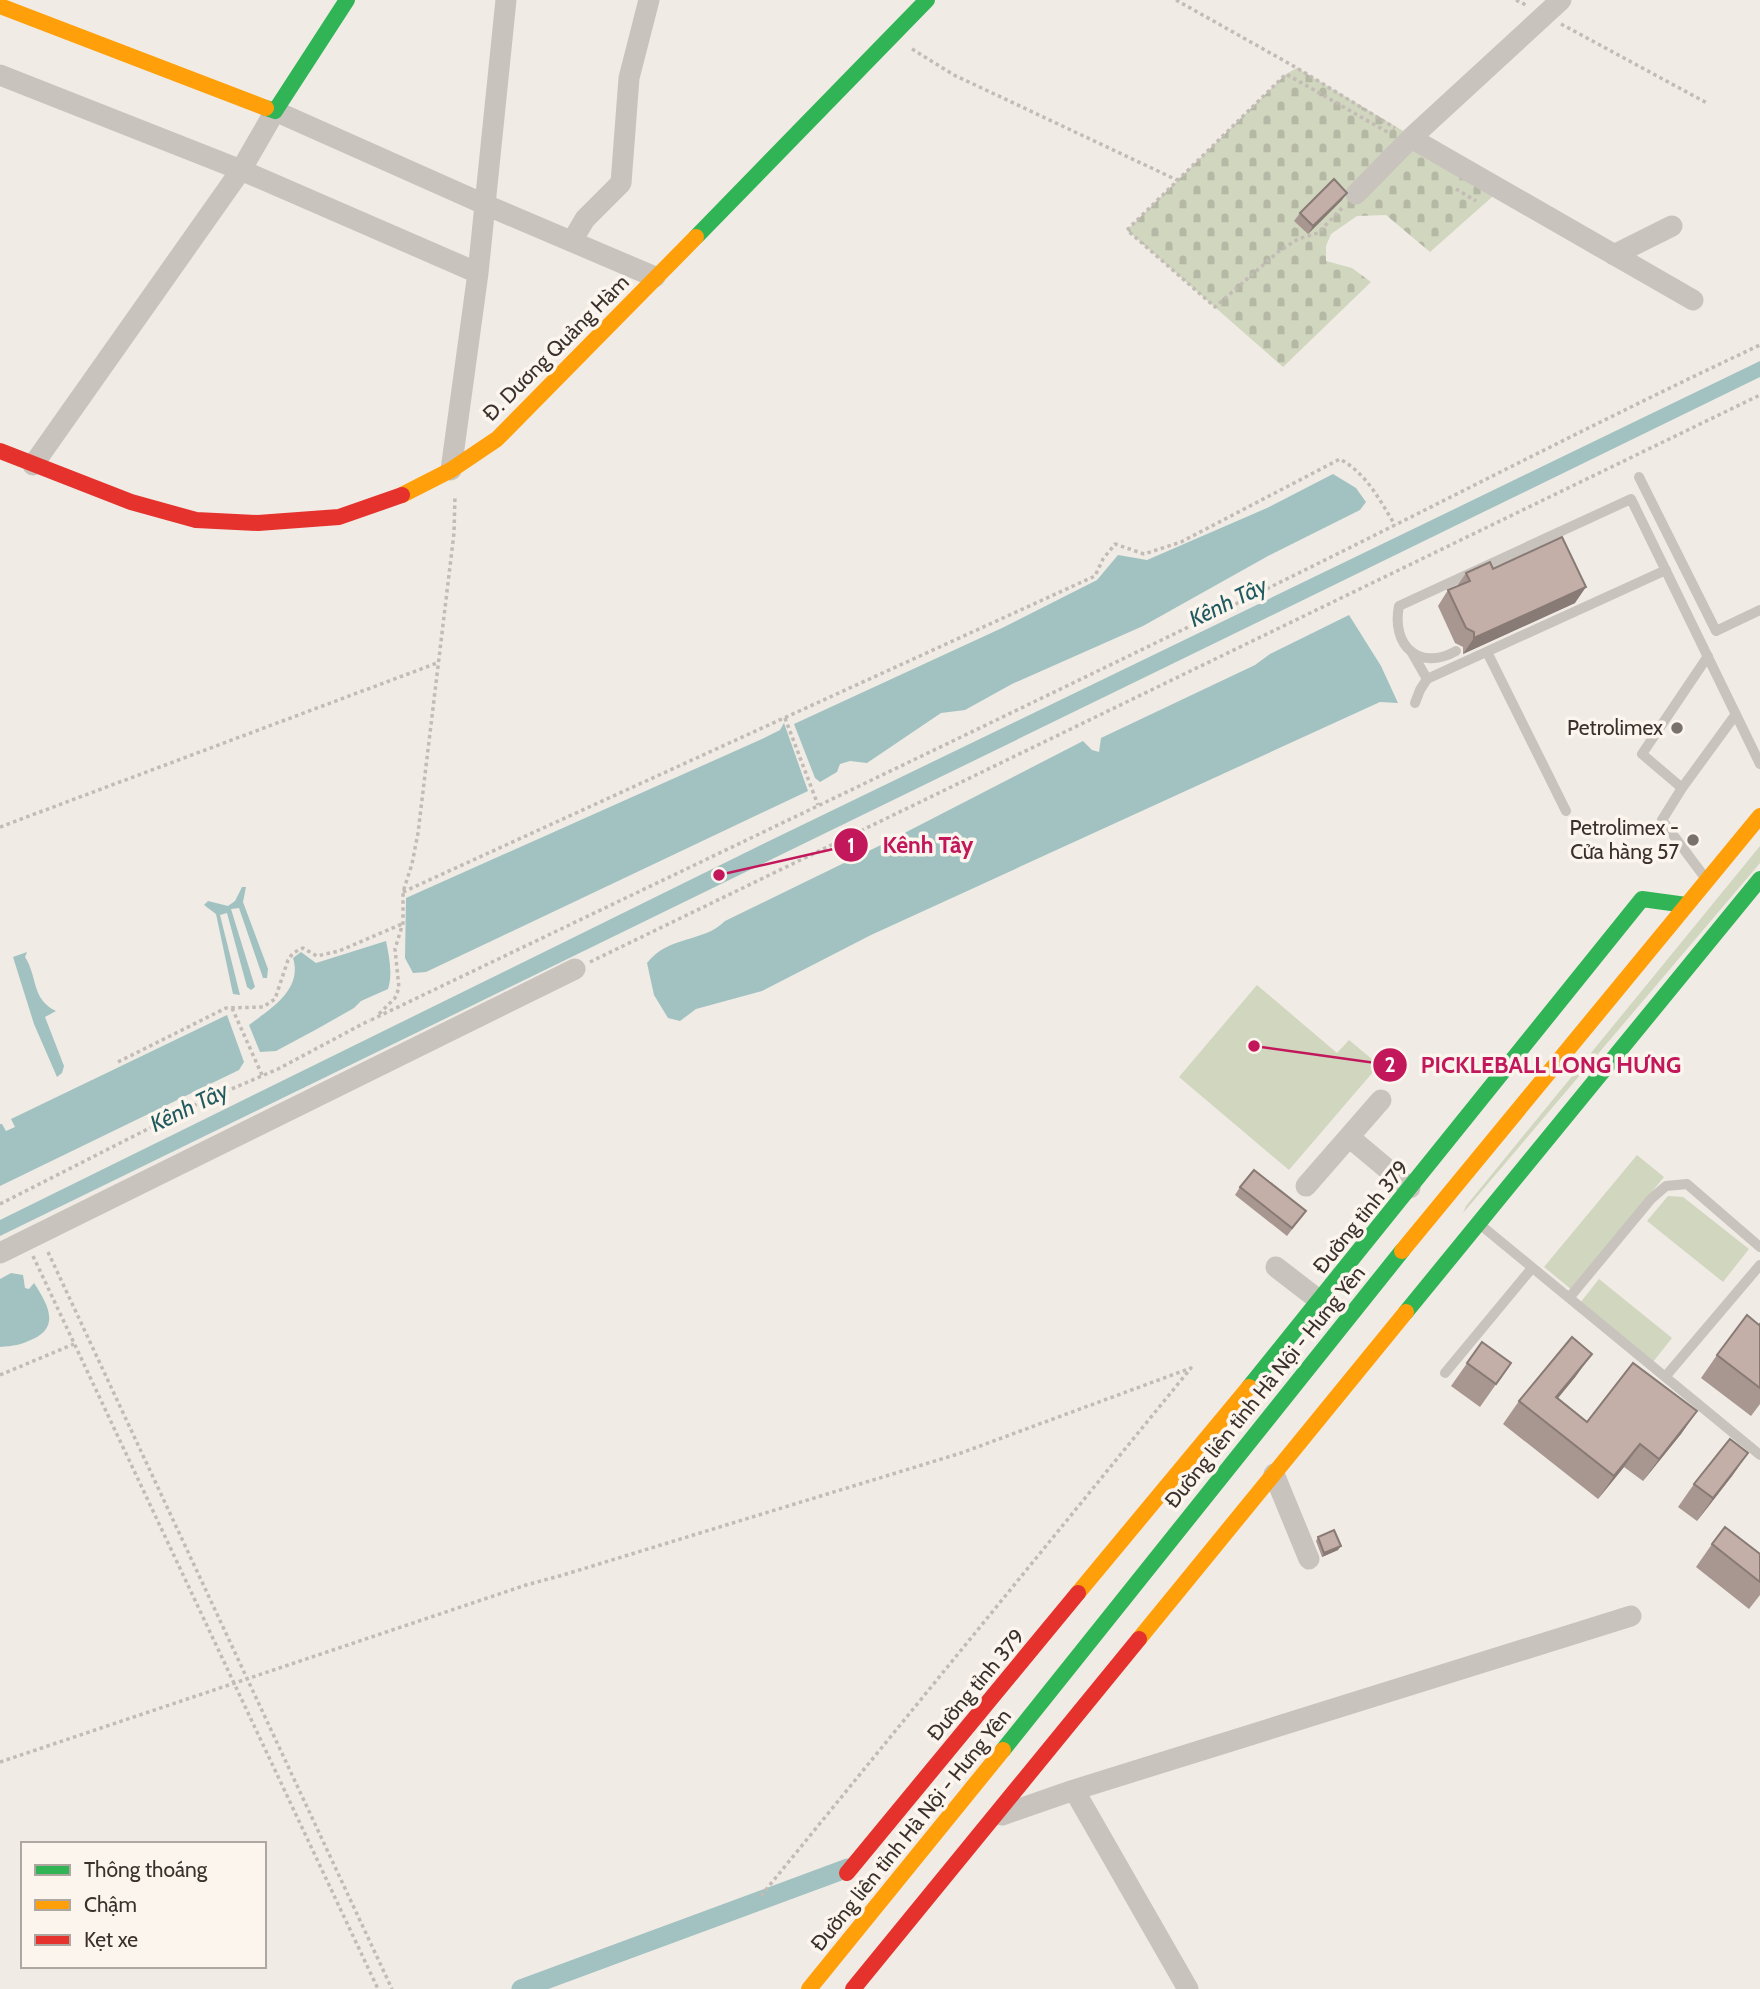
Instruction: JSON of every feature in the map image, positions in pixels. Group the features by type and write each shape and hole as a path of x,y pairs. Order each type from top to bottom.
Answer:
{"main road":[{"name":"Đ. Dương Quảng Hàm","path":"0,451 131,502 196,520 258,523 339,517 394,499 451,470 497,439 927,0"},
{"path":"0,6 275,111 343,1"},
{"name":"Đường liên tỉnh Hà Nội - Hưng Yên","path":"809,1989 945,1823 1094,1605 1434,1215 1760,816"},
{"name":"Đường liên tỉnh Hà Nội - Hưng Yên","path":"1434,1215 1478,1223 1760,879"},
{"name":"Đường tỉnh 379","path":"847,1873 881,1834 914,1811 1094,1605 1320,1301 1434,1215 1642,899 1686,905"},
{"name":"Đường liên tỉnh Hà Nội - Hưng Yên","path":"853,1989 1274,1474 1434,1215"},
{"path":"1320,1301 1344,1321"},
{"path":"914,1811 945,1823"}],"street":[{"path":"451,470 486,205 506,0"},
{"path":"572,241 585,219 621,183 629,78 649,0"},
{"path":"1356,194 1408,140 1561,0"},
{"path":"0,75 241,170 478,273"},
{"path":"33,465 241,170 275,111 655,277"},
{"path":"1408,140 1693,300"},
{"path":"1614,255 1672,226"},
{"path":"0,1253 575,969"},
{"path":"1306,1186 1381,1100"},
{"path":"1349,1137 1434,1215"},
{"path":"1276,1267 1320,1301"},
{"path":"1274,1474 1309,1559"},
{"path":"994,1818 1074,1790 1630,1616"},
{"path":"1074,1790 1188,1989"}],"lane":[{"path":"1639,477 1716,631 1760,610"},
{"path":"1456,651 1433,659 1421,657 1411,651 1402,643 1397,631 1399,606 1631,499 1760,764"},
{"path":"1415,703 1427,679 1666,570"},
{"path":"1411,651 1427,679"},
{"path":"1488,652 1566,811"},
{"path":"1682,788 1642,754 1708,656"},
{"path":"1707,880 1662,820 1736,715"},
{"path":"1569,1298 1651,1199 1666,1186 1687,1184 1760,1247"},
{"path":"1478,1223 1760,1455"},
{"path":"1665,1377 1760,1265"},
{"path":"1445,1373 1532,1268"}],"path":[{"path":"1177,0 1297,68 1408,140"},
{"path":"1516,0 1707,103"},
{"path":"891,36 954,75 1177,180"},
{"path":"1356,194 1318,233 1298,239 1278,252 1215,307 1127,230 1286,74 1408,140"},
{"path":"0,1204 200,1103 262,1076 371,1020 1395,526 1629,407 1760,345"},
{"path":"575,969 1760,395"},
{"path":"403,892 1095,576 1103,559 1115,544 1144,554 1181,542 1340,459 1356,468 1371,485 1395,526"},
{"path":"371,1020 395,998 399,988 395,949 403,923 403,892 418,833 456,503 451,470"},
{"path":"0,827 437,663"},
{"path":"785,718 818,806"},
{"path":"118,1062 226,1008 263,1007 275,999 288,960 293,953 303,948 317,956 339,951 403,923"},
{"path":"232,1008 262,1076"},
{"path":"33,1237 74,1344 378,1989"},
{"path":"33,1237 248,1678 392,1989"},
{"path":"0,1375 74,1344"},
{"path":"0,1762 526,1585 961,1453 1191,1368 760,1898"}],"green space":[{"path":"1297,68 1501,189 1430,252 1386,215 1357,216 1331,234 1326,246 1326,261 1352,268 1371,282 1283,367 1127,230 1286,74"},
{"path":"1760,846 1760,863 1463,1213 1466,1206"},
{"path":"1257,985 1337,1053 1349,1040 1379,1065 1289,1170 1179,1077"},
{"path":"1637,1155 1664,1177 1572,1290 1544,1267"},
{"path":"1668,1196 1683,1197 1749,1249 1723,1282 1647,1221"},
{"path":"1599,1279 1672,1338 1653,1362 1580,1303"}],"water":[{"path":"1760,361 1760,377 0,1236 0,1220 765,843"},
{"path":"1333,474 1356,488 1366,502 1360,510 1268,556 1143,626 1012,684 965,710 941,713 867,763 850,761 840,764 837,772 820,782 815,778 794,724 1002,628 1097,580 1118,555 1147,560 1267,508"},
{"path":"1349,615 1381,666 1398,703 1380,702 871,935 762,991 696,1009 680,1021 668,1018 654,995 647,963 665,948 707,933 725,921 885,843 1083,741 1092,750 1099,752 1101,738 1255,665 1270,654"},
{"path":"784,723 808,791 426,972 413,973 405,958 406,898 762,739 780,730"},
{"path":"242,887 246,887 243,902 268,969 267,978 263,978 239,908 231,909 255,987 251,990 247,987 227,913 220,915 240,995 233,994 216,914 204,905 208,901 228,906 235,901"},
{"path":"386,941 390,971 388,989 361,1001 354,1008 276,1051 260,1052 249,1025 283,998 289,989 295,969 293,958 301,952 316,963"},
{"path":"27,952 25,957 39,994 48,1006 56,1011 45,1017 64,1066 57,1077 34,1024 13,957"},
{"path":"227,1015 244,1062 239,1070 0,1186 0,1124 6,1131 15,1127 11,1119"},
{"path":"11,1273 23,1275 25,1288 29,1289 34,1283 47,1306 49,1321 42,1334 33,1339 0,1347 0,1279"}],"building":[{"path":"1334,179 1347,193 1313,226 1300,213"},
{"path":"1562,537 1586,587 1474,638 1474,632 1466,628 1448,590 1470,581 1466,573 1490,562 1493,569"},
{"path":"1254,1170 1306,1211 1292,1228 1240,1187"},
{"path":"1747,1315 1760,1324 1760,1388 1717,1355"},
{"path":"1572,1337 1592,1354 1556,1397 1587,1422 1633,1363 1697,1411 1659,1459 1640,1444 1614,1476 1519,1401"},
{"path":"1482,1342 1511,1363 1496,1384 1467,1363"},
{"path":"1730,1439 1748,1453 1713,1498 1694,1484"},
{"path":"1725,1527 1760,1554 1760,1582 1712,1544"},
{"path":"1334,1530 1341,1546 1324,1553 1318,1537"}],"waterway":[{"path":"521,1989 848,1868"}],"traffic: fast":[{"path":"266,108 275,111 347,0"},
{"path":"696,237 927,0"},
{"path":"1406,1312 1760,879"},
{"path":"1249,1387 1642,899 1686,905"},
{"path":"1003,1750 1402,1251"}],"traffic: slow":[{"path":"0,6 266,108"},
{"path":"402,495 451,470 497,439 696,237"},
{"path":"1402,1251 1760,816"},
{"path":"1139,1639 1406,1312"},
{"path":"1078,1593 1249,1387"},
{"path":"809,1989 1003,1750"}],"traffic: jam":[{"path":"0,451 131,502 196,520 258,523 339,517 402,495"},
{"path":"847,1873 1078,1593"},
{"path":"853,1989 1139,1639"}],"place":[{"name":"Petrolimex","path":"1677,728"},
{"name":"Petrolimex - Cửa hàng 57","path":"1693,840"},
{"name":"Kênh Tây","path":"719,875"},
{"name":"PICKLEBALL LONG HƯNG","path":"1254,1046"}]}
